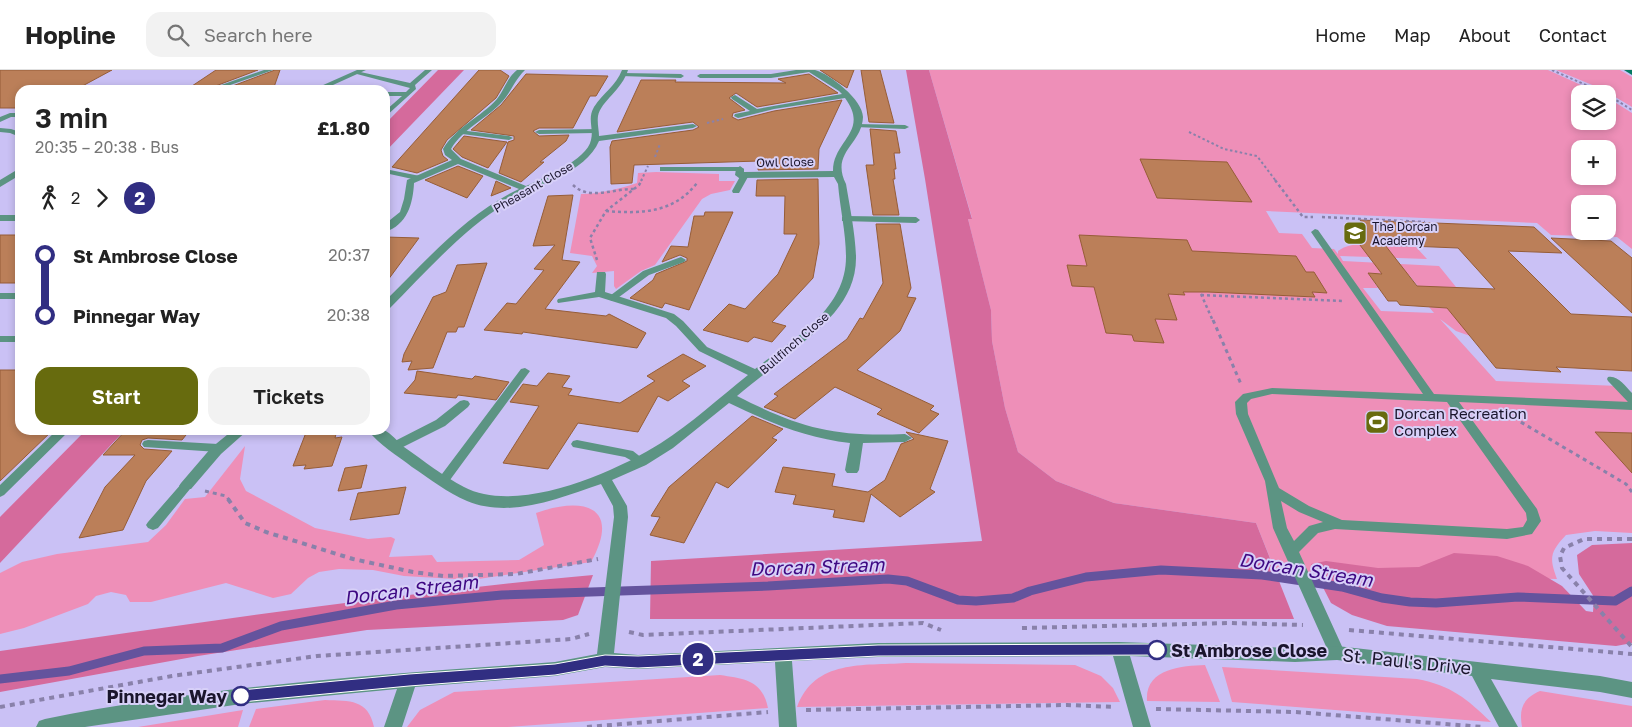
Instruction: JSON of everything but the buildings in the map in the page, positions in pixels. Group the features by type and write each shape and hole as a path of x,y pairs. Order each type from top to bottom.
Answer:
{"main road":[{"path":"1627,70 1632,73"}],"street":[{"path":"328,85 363,70"},
{"path":"522,70 512,76 504,95 499,101 462,132 447,149 448,153 458,161 527,189"},
{"path":"700,76 771,76 810,70 837,85 857,110 859,120 838,160 837,174"},
{"name":"Pheasant Close","path":"390,302 495,206 558,174 578,161 593,146 596,135 594,115 597,109 619,87 624,73"},
{"path":"738,116 755,111 847,96"},
{"path":"735,97 755,111"},
{"path":"596,135 662,131 693,126"},
{"path":"676,129 682,136"},
{"path":"390,225 404,213 409,199 409,184 417,178 458,161"},
{"name":"Owl Close","path":"743,172 837,174"},
{"path":"0,184 15,174"},
{"name":"Bullfinch Close","path":"604,478 641,462 668,445 728,396 758,375 819,324 838,302 849,274 851,257 842,184 837,174"},
{"path":"600,294 601,274"},
{"path":"562,301 600,294 670,316 679,321 693,340 703,349 758,375"},
{"path":"728,396 770,419 801,431 857,440 905,438"},
{"path":"186,486 218,448 235,435"},
{"path":"381,435 443,481 469,497 485,502 507,502 548,495 604,478 620,506 605,660"},
{"path":"852,470 857,440"},
{"path":"1118,649 1142,727"},
{"name":"St. Paul's Drive","path":"45,727 173,704 409,680 555,669 605,660 638,662 878,650 1118,649 1295,655 1337,653 1476,668 1632,690"},
{"path":"783,654 787,719"},
{"path":"1476,668 1509,727"},
{"path":"393,727 409,680"}],"lane":[{"path":"225,85 270,70"},
{"path":"412,85 429,70"},
{"path":"356,73 412,85"},
{"path":"624,73 681,76"},
{"path":"390,110 414,88 412,85"},
{"path":"390,94 407,94"},
{"path":"0,120 10,115 15,115"},
{"path":"857,126 905,126"},
{"path":"0,130 15,133"},
{"path":"462,132 509,138"},
{"path":"539,132 596,135"},
{"path":"0,139 15,136"},
{"path":"663,169 743,172 736,191"},
{"path":"390,173 417,178"},
{"path":"0,218 15,218"},
{"path":"0,227 15,219"},
{"path":"846,220 916,220"},
{"path":"1315,232 1430,396"},
{"path":"612,298 646,272 681,260"},
{"path":"0,296 15,296"},
{"path":"0,338 15,339"},
{"path":"443,481 525,371"},
{"path":"1612,379 1632,399"},
{"path":"1337,653 1280,528 1274,490 1242,414 1241,402 1247,396 1272,391 1373,396 1430,396 1632,406"},
{"path":"1294,556 1314,529 1324,526 1346,525 1507,534 1527,531 1534,521 1532,512 1448,397"},
{"path":"395,446 437,426 454,415 464,404"},
{"path":"0,492 59,435"},
{"path":"148,444 218,448"},
{"path":"577,444 622,452 641,462"},
{"path":"153,525 186,486"},
{"path":"1274,490 1304,509 1346,525"}],"path":[{"path":"1552,70 1586,85"},
{"path":"1616,100 1632,110"},
{"path":"693,126 738,116"},
{"path":"601,274 590,238 606,210 636,189 647,166 657,154 662,131"},
{"path":"1189,132 1224,149 1257,156 1303,217 1425,222"},
{"path":"606,210 639,213 655,211 687,196 699,179"},
{"path":"573,185 578,190 590,193 611,191 625,187 636,189"},
{"path":"1247,396 1201,294 1364,302"},
{"path":"1503,400 1519,421 1626,484 1632,492"},
{"path":"186,486 226,496 245,523 266,532 353,559 413,572 443,576 516,574 616,559"},
{"path":"1632,539 1598,538 1579,540 1569,544 1562,550 1559,556 1562,568 1632,647"},
{"path":"587,727 1068,705 1296,712 1483,727"}],"shaded area":[{"path":"438,70 464,70 390,147 390,119"},
{"path":"906,70 929,70 972,219 968,219 991,310 992,341 1005,408 1018,452 1056,481 1114,503 1256,523 1294,619 650,619 651,561 982,541"},
{"path":"929,70 1548,70 1581,85 1571,85 1571,130 1616,130 1616,103 1632,113 1632,249 1616,237 1616,195 1571,195 1571,236 1551,235 1537,223 1266,211 1279,233 1302,234 1312,248 1334,249 1338,254 1338,251 1345,247 1364,244 1416,247 1427,259 1340,256 1343,261 1439,266 1456,287 1421,290 1409,275 1368,273 1378,288 1363,288 1381,311 1434,313 1429,307 1464,309 1473,337 1456,331 1440,319 1496,381 1619,386 1632,398 1632,533 1595,531 1566,535 1554,551 1552,560 1557,579 1276,573 1256,523 1114,503 1056,481 1018,452 1005,408 992,341 991,310 968,219 972,218"},
{"path":"1556,70 1620,70 1632,77 1632,107 1616,97 1616,85 1592,85"},
{"path":"638,173 719,174 719,181 735,181 730,190 711,194 702,199 655,265 641,271 616,289 614,286 614,271 592,273 597,266 592,256 570,253 581,194 602,192 637,183"},
{"path":"81,435 120,435 0,563 0,517"},
{"path":"245,446 240,479 246,491 315,528 368,539 391,537 395,539 389,557 432,555 437,562 519,560 544,545 536,513 569,506 582,506 593,510 600,517 602,528 599,543 591,562 472,580 404,576 373,570 339,569 319,572 308,578 291,594 273,598 226,583 151,602 130,602 126,595 111,592 96,596 88,604 24,628 0,634 0,573 22,562 57,554 148,542 166,525 185,499 205,497"},
{"path":"1632,543 1632,643 1616,646 1387,626 1352,615 1331,603 1311,564 1326,561 1378,568 1419,567 1454,553 1497,556 1528,566 1562,586 1586,611 1593,612 1594,597 1579,574 1577,555 1592,545"},
{"path":"593,575 578,615 563,620 367,630 198,656 0,692 0,651 370,600"},
{"path":"906,663 1075,665 1101,676 1113,688 1120,702 797,707 805,691 816,680 828,673 842,668 857,666"},
{"path":"1205,665 1220,702 1147,701 1148,690 1158,675 1176,668"},
{"path":"1222,667 1417,679 1440,685 1458,694 1491,722 1232,702"},
{"path":"720,675 745,680 757,686 768,708 508,727 407,727 420,710 454,692"},
{"path":"1540,691 1632,706 1632,727 1522,727 1521,715 1523,705 1529,697"},
{"path":"325,700 357,703 367,711 374,727 249,727 256,709"},
{"path":"243,710 238,727 138,727"}],"waterway":[{"name":"Dorcan Stream","path":"0,679 69,671 144,651 222,648 281,626 396,605 502,595 768,586 888,579 907,581 958,600 976,601 1013,598 1030,591 1086,577 1161,570 1262,575 1342,587 1382,598 1410,602 1436,603 1518,597 1615,601 1632,591"}],"bus line":[{"name":"2","path":"241,696 409,680 555,669 605,660 638,662 878,650 1157,650"}],"place":[{"name":"The Dorcan Academy","path":"1355,233"},
{"name":"Dorcan Recreation Complex","path":"1377,422"},
{"name":"St Ambrose Close","path":"1157,650"},
{"name":"Pinnegar Way","path":"241,696"}]}
